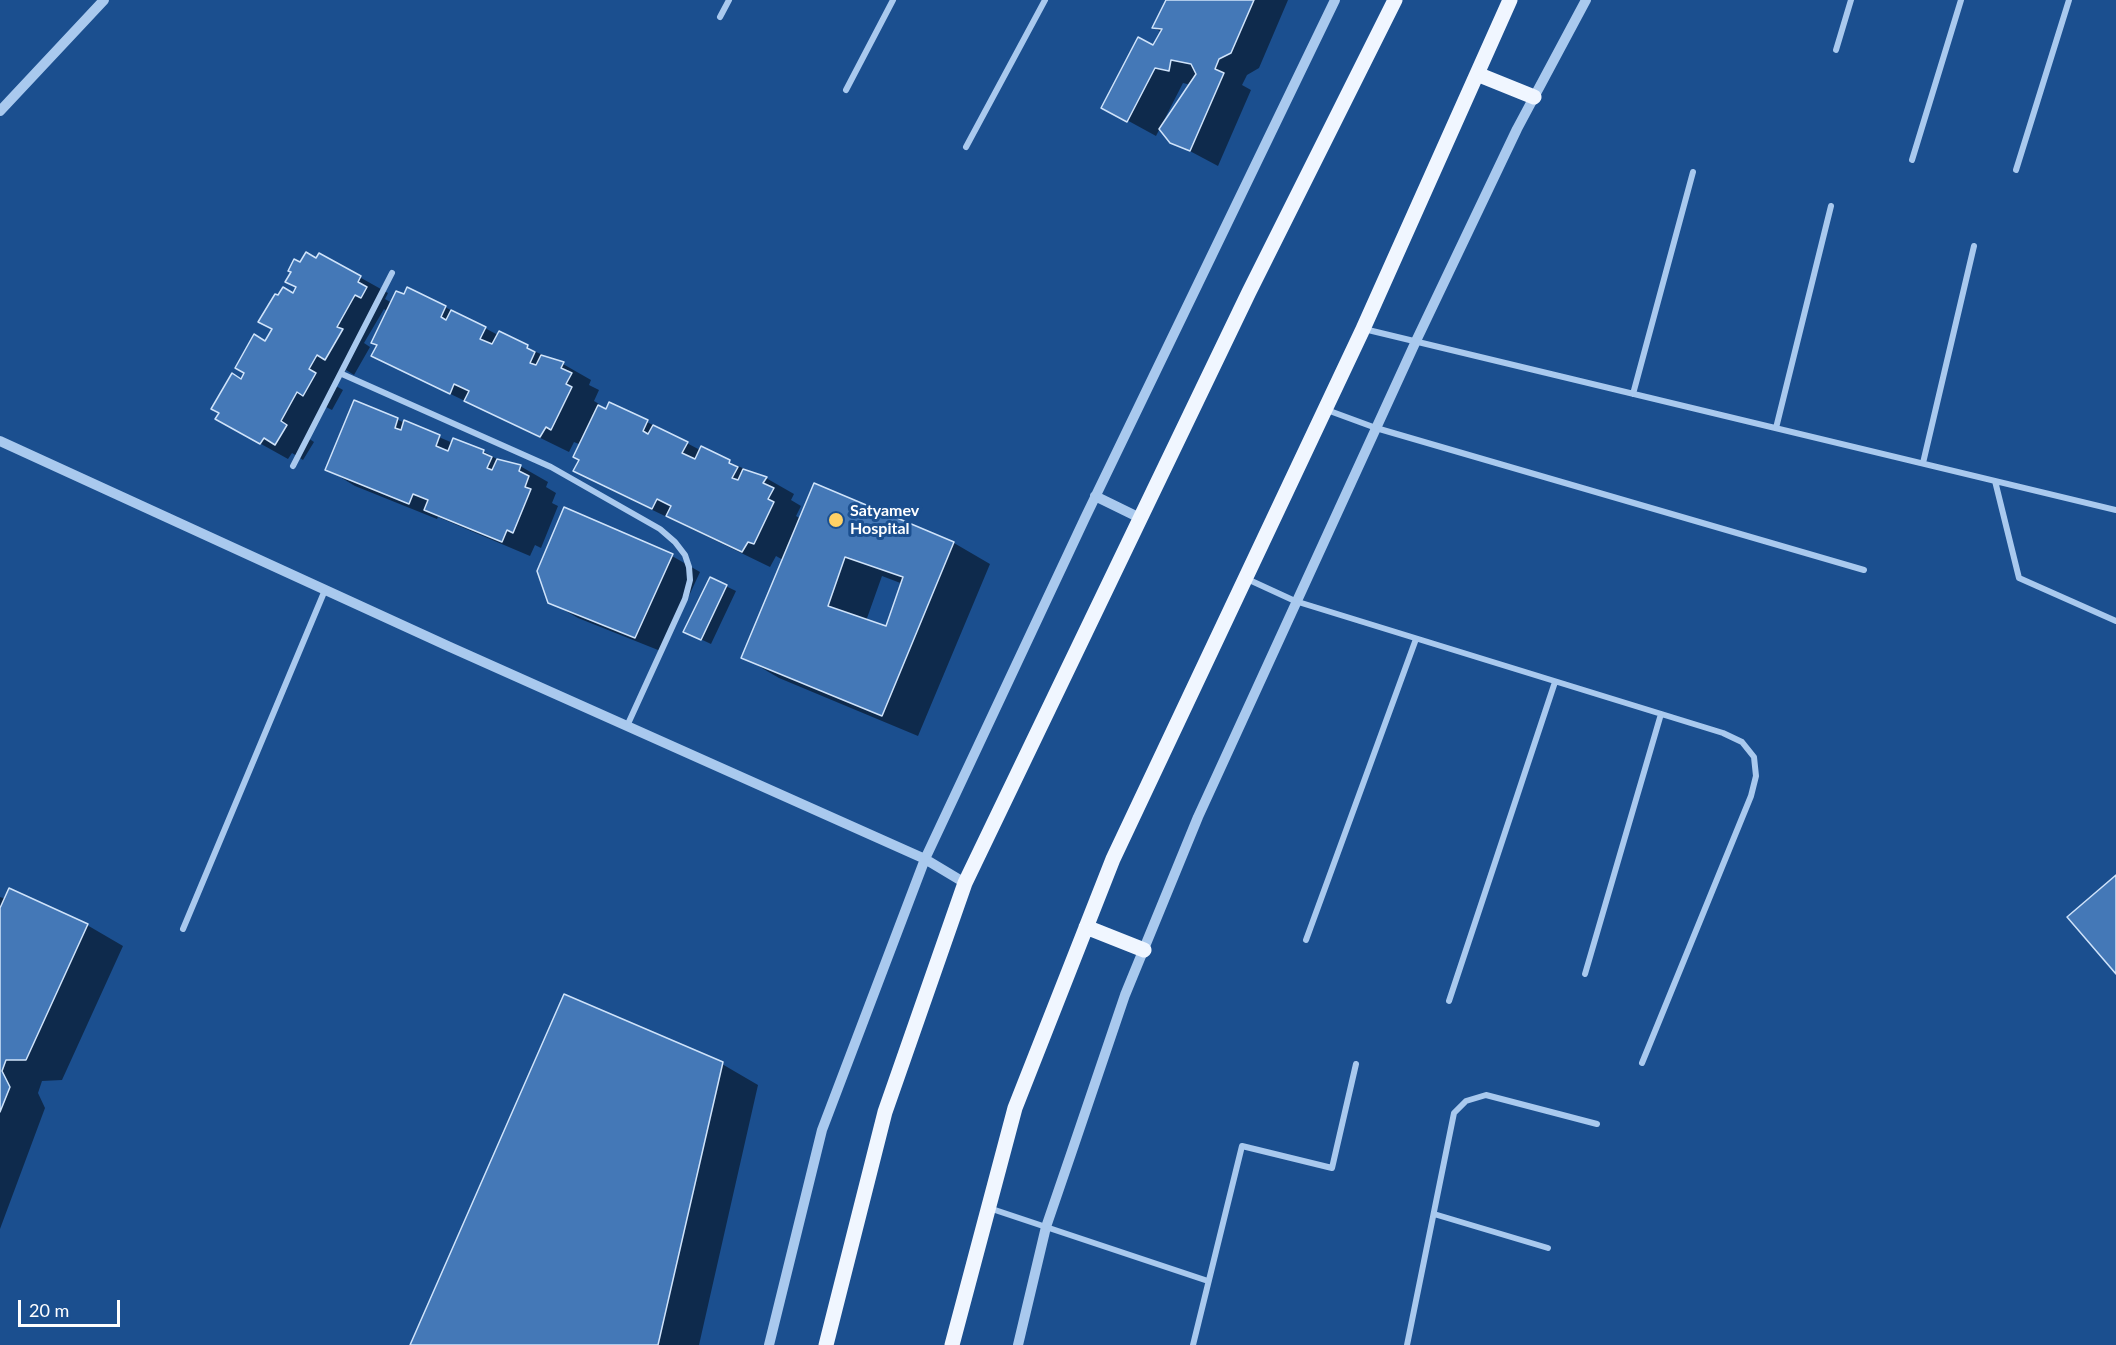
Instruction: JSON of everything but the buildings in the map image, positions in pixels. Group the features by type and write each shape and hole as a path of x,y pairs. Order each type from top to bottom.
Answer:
{"main road":[{"path":"826,1345 885,1112 965,883 1140,518 1395,0"},
{"path":"952,1345 1016,1108 1113,859 1362,329 1510,0"},
{"path":"1477,74 1534,97"},
{"path":"1086,927 1144,950"}],"street":[{"path":"0,111 104,0"},
{"path":"720,17 729,0"},
{"path":"846,90 893,0"},
{"path":"966,147 1045,0"},
{"path":"769,1345 822,1130 925,859 1095,496 1335,0"},
{"path":"1018,1345 1046,1227 1125,996 1198,817 1416,341 1534,97 1586,0"},
{"path":"1836,50 1851,0"},
{"path":"1912,160 1962,0"},
{"path":"2016,170 2070,0"},
{"path":"1634,394 1693,172"},
{"path":"1776,428 1831,206"},
{"path":"1923,464 1974,246"},
{"path":"293,466 392,273"},
{"path":"1362,329 2116,510"},
{"path":"342,374 551,467 660,529 675,542 690,567 690,580 685,599 627,726"},
{"path":"1325,409 1376,428 1864,570"},
{"path":"0,441 325,590 925,859 965,883"},
{"path":"1995,481 2019,578 2116,621"},
{"path":"1095,496 1140,518"},
{"path":"1245,578 1295,602 1723,733 1742,742 1754,757 1756,776 1751,796 1642,1063"},
{"path":"183,929 325,590"},
{"path":"1306,940 1416,639"},
{"path":"1449,1001 1555,682"},
{"path":"1585,974 1661,714"},
{"path":"1193,1345 1242,1146 1332,1168 1356,1064"},
{"path":"1407,1345 1454,1113 1466,1101 1486,1095 1597,1124"},
{"path":"989,1208 1208,1281"},
{"path":"1434,1214 1548,1248"}],"place":[{"name":"Satyamev Hospital","path":"836,520"}]}
